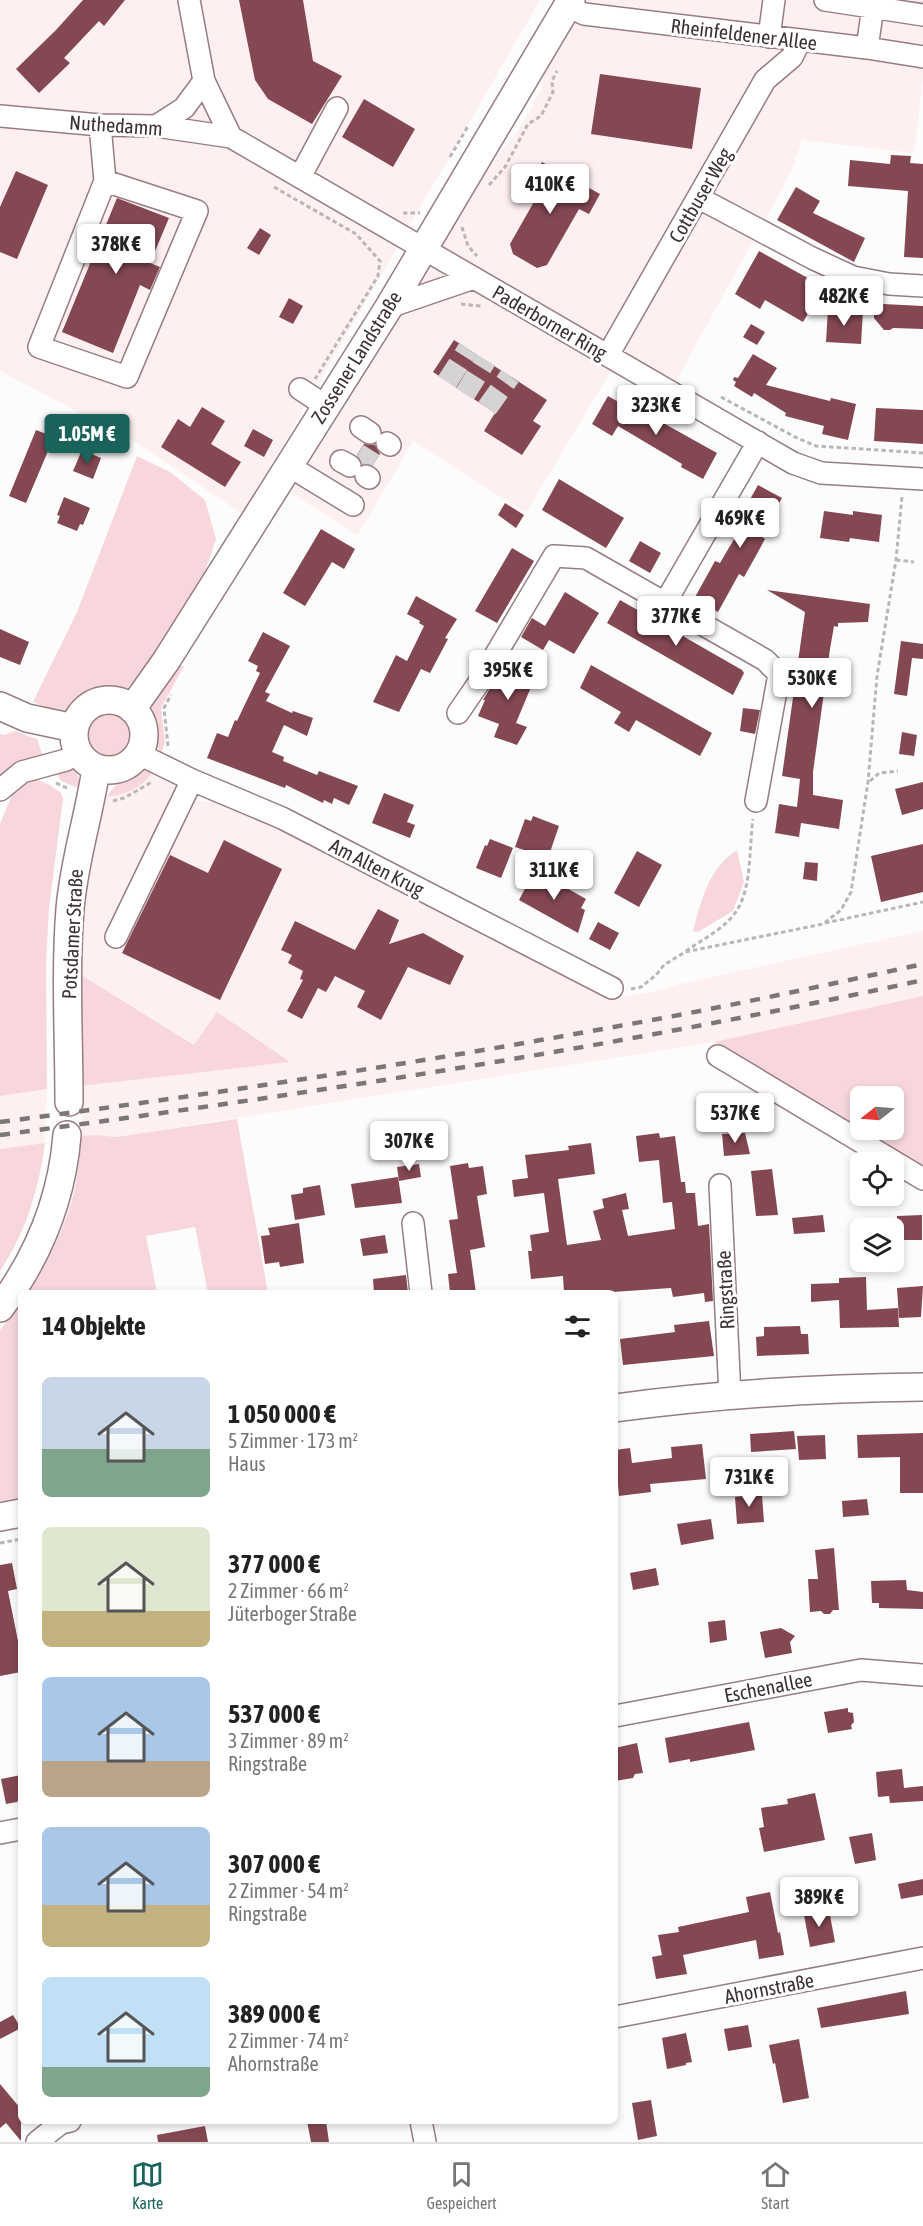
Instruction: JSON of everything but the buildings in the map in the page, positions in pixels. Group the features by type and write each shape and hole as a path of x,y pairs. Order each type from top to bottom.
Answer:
{"main road":[{"name":"Zossener Landstraße","path":"132,709 166,660 289,466 311,396 389,307 569,3"},
{"path":"0,706 27,718 83,750 109,771 120,769 131,763 139,754 144,742 144,730 140,718 132,709 117,701 106,700 95,703 81,713 83,750"},
{"name":"Potsdamer Straße","path":"69,1102 70,908 77,857 90,796 83,750"},
{"path":"0,1308 17,1285 36,1252 50,1216 62,1177 67,1135"},
{"path":"618,1408 730,1396 835,1389 923,1388"},
{"path":"0,1517 18,1514"}],"street":[{"path":"189,0 204,81 231,137"},
{"path":"769,37 774,0"},
{"path":"839,1 874,3 923,15"},
{"name":"Rheinfeldener Allee","path":"569,3 584,14 867,48 923,57"},
{"path":"867,48 874,3"},
{"name":"Cottbuser Weg","path":"608,356 765,80 792,57 800,41"},
{"path":"156,126 184,108 204,81"},
{"path":"300,177 337,108"},
{"name":"Nuthedamm","path":"0,116 100,125 156,126 231,137 423,249"},
{"path":"100,125 105,181 39,347 127,377 197,211 105,181"},
{"path":"699,198 852,277 889,284 923,286"},
{"name":"Paderborner Ring","path":"423,249 477,269 608,356 793,463 821,473 923,479"},
{"name":"Paderborner Ring","path":"389,307 477,269"},
{"path":"665,603 758,442"},
{"path":"289,466 353,505"},
{"path":"458,712 480,681 554,556 586,558 765,660 779,674 756,801"},
{"path":"0,790 22,772 66,760 83,750"},
{"name":"Am Alten Krug","path":"139,754 192,780 282,818 612,988"},
{"path":"116,937 192,780"},
{"path":"718,1056 923,1179"},
{"name":"Ringstraße","path":"720,1185 730,1396"},
{"path":"413,1223 421,1290"},
{"name":"Eschenallee","path":"618,1715 861,1670 923,1675"},
{"path":"0,1833 18,1830"},
{"name":"Ahornstraße","path":"618,2016 923,1958"},
{"path":"37,2142 61,2124"},
{"path":"421,2124 424,2142"}],"path":[{"path":"485,190 505,166 528,124 541,116 553,92 552,81 561,62"},
{"path":"266,182 356,234 380,261 378,276 311,396"},
{"path":"401,213 420,213"},
{"path":"462,225 477,269"},
{"path":"711,392 816,446 923,453"},
{"path":"823,924 841,910 851,892 868,782 877,676 896,561 903,492"},
{"path":"896,561 914,562"},
{"path":"90,796 110,801 124,798 153,782 164,765"},
{"path":"868,782 879,773 898,771"},
{"path":"612,988 624,990 641,987 664,965 720,927 737,910 747,883 749,845 756,801"},
{"path":"685,952 923,902"},
{"path":"0,1543 18,1540"}],"shaded area":[{"path":"0,0 540,0 243,514 137,443 0,371"},
{"path":"581,0 923,0 923,78 914,153 802,140 791,172 676,381 622,352 526,513 413,441 358,535 291,493 342,409 359,374 491,164 517,133 542,87 546,64"},
{"path":"137,456 170,472 205,500 216,539 196,598 153,659 126,690 93,695 76,705 67,716 33,702 77,612"},
{"path":"173,666 184,666 161,708 165,743 161,754 156,743 151,709"},
{"path":"109,709 119,711 128,717 134,726 136,736 134,746 128,755 119,761 109,763 99,761 90,755 84,746 82,736 84,726 90,717 99,711"},
{"path":"15,731 37,739 44,759 14,767 0,780 0,734"},
{"path":"74,767 79,779 78,788 61,781 55,770"},
{"path":"149,768 173,779 176,791 201,802 212,799 281,827 613,999 923,931 923,996 714,1042 116,1137 81,1136 84,1085 288,1062 195,1045 78,973 81,909 99,811 105,798 118,783"},
{"path":"149,768 154,769 151,775 134,789 107,796 118,783"},
{"path":"28,776 50,785 61,793 63,799 49,908 46,963 47,1089 0,1096 0,824 17,783"},
{"path":"737,850 744,882 733,911 698,932 693,931 703,896 713,876 719,866"},
{"path":"78,973 194,1045 217,1012 290,1062 80,1086"},
{"path":"923,996 923,1167 904,1156 904,1152 898,1152 878,1140 904,1140 904,1086 850,1086 850,1123 714,1042"},
{"path":"47,1089 45,1143 0,1149 0,1096"},
{"path":"237,1119 267,1290 207,1290 195,1227 146,1236 156,1290 30,1290 51,1253 73,1197 81,1136 116,1137"},
{"path":"45,1143 30,1210 17,1241 0,1271 0,1149"},
{"path":"18,1307 18,1507 0,1510 0,1330"}],"tunnel":[{"path":"447,382 468,349"},
{"path":"465,394 486,360"},
{"path":"487,408 510,376"},
{"path":"358,454 374,464"}],"railway":[{"path":"0,1122 233,1090 542,1040 695,1012 923,964"},
{"path":"0,1135 348,1086 579,1048 923,980"}]}
